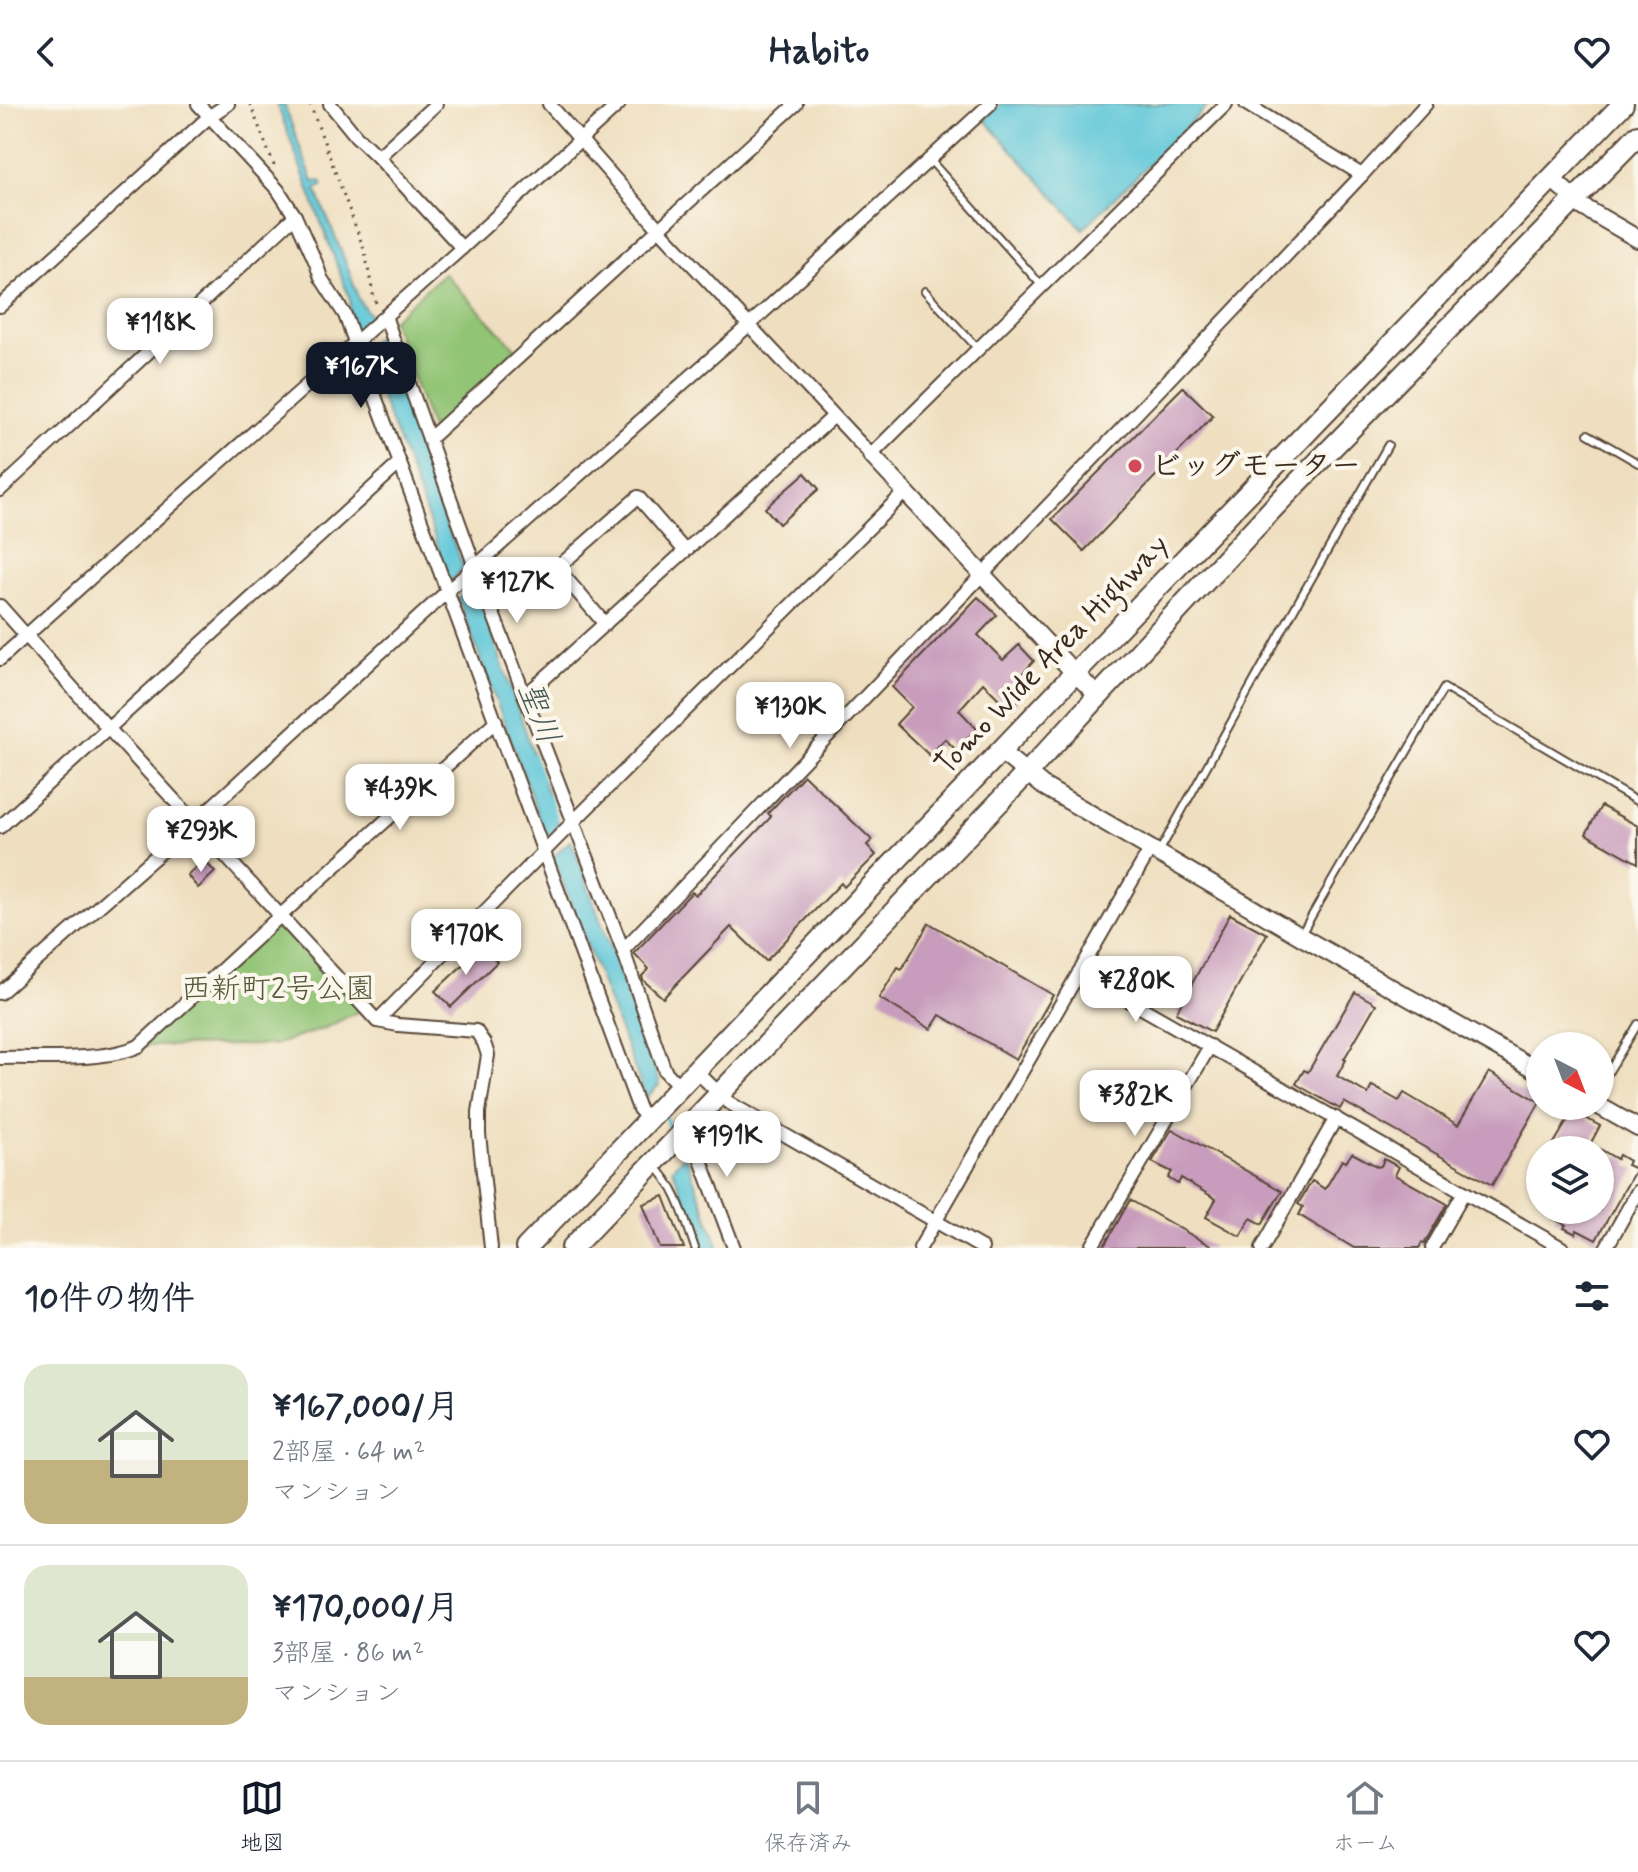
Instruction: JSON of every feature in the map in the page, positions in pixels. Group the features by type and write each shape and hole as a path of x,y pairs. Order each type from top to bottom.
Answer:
{"highway":[{"name":"Tomo Wide Area Highway","path":"526,1248 1623,104"},
{"name":"Tomo Wide Area Highway","path":"572,1248 1026,774 1275,506 1638,135"}],"street":[{"path":"198,104 278,190 295,216 321,278 345,315 496,721 547,849 639,1109 650,1119"},
{"path":"0,306 210,116 228,104"},
{"path":"330,104 356,136 462,248"},
{"path":"378,157 436,104"},
{"path":"549,104 659,229 1098,696"},
{"path":"0,659 462,248 619,104"},
{"path":"429,439 796,104"},
{"path":"0,993 749,325 990,104"},
{"path":"871,455 1226,104"},
{"path":"1246,104 1362,175"},
{"path":"623,950 983,575 1422,108 1407,104"},
{"path":"1551,178 1575,200 1638,239"},
{"path":"0,490 295,216"},
{"path":"380,321 429,439 473,568 525,696 571,825 623,950 674,1093"},
{"path":"525,696 834,416"},
{"path":"0,827 400,463"},
{"path":"377,1021 905,492"},
{"path":"605,624 557,568 638,497 685,551"},
{"path":"0,606 377,1021 476,1031 488,1055 479,1112 479,1134 491,1248"},
{"path":"0,1058 123,1053 139,1046 496,721"},
{"path":"1001,752 1043,786 1526,1064"},
{"path":"920,1248 1079,972 1155,850"},
{"path":"1079,972 1562,1248"},
{"path":"1091,1248 1210,1046"},
{"path":"696,1071 738,1108 982,1248"},
{"path":"1614,1114 1638,1128"},
{"path":"1262,1248 1336,1118"},
{"path":"684,1130 693,1139 734,1248"},
{"path":"1606,1248 1638,1191"},
{"path":"1432,1248 1464,1192"}],"lane":[{"path":"930,160 1042,286"},
{"path":"925,291 978,349"},
{"path":"1588,434 1638,463"},
{"path":"1155,850 1388,445"},
{"path":"1300,936 1444,688 1638,802"},
{"path":"1614,1063 1638,1024"},
{"path":"658,1158 695,1248"}],"path":[{"path":"250,104 278,174"},
{"path":"310,104 365,252 380,321"}],"green space":[{"path":"444,273 521,354 433,435 392,320"},
{"name":"西新町2号公園","path":"280,916 365,1008 325,1028 274,1045 139,1046"}],"water":[{"path":"277,104 284,104 313,182 321,181 323,185 316,190 359,300 372,319 355,334 350,300"},
{"path":"1000,104 1210,104 1083,229 984,119"},
{"path":"380,334 444,520 464,568 449,582 419,494 362,351"},
{"path":"474,583 559,827 546,840 458,598"},
{"path":"571,840 660,1084 646,1098 553,857"},
{"path":"685,1155 719,1248 704,1248 672,1168"}],"building":[{"name":"ビッグモーター","path":"1183,387 1213,416 1084,551 1052,519"},
{"path":"805,473 819,489 779,524 765,508"},
{"path":"978,597 997,615 978,635 1003,660 1019,645 1034,661 1018,678 1029,689 1009,709 983,683 959,710 977,729 956,750 945,739 929,755 896,724 912,707 892,687"},
{"path":"804,775 872,840 867,845 876,855 844,887 841,883 766,961 731,927 663,998 643,980 642,976 649,969 634,953 692,892 696,895 771,817 768,813"},
{"path":"1601,806 1638,826 1638,863 1586,834"},
{"path":"204,860 215,872 198,888 187,875"},
{"path":"1230,914 1267,934 1212,1032 1176,1013"},
{"path":"929,923 1053,995 1016,1059 940,1015 931,1029 879,998 898,967 902,969"},
{"path":"483,946 497,962 451,1007 435,991"},
{"path":"1355,992 1376,1004 1337,1076 1368,1094 1372,1086 1399,1101 1404,1093 1458,1125 1489,1072 1526,1094 1526,1120 1530,1120 1492,1185 1344,1102 1340,1109 1296,1084 1304,1070 1308,1072"},
{"path":"1568,1120 1589,1120 1600,1126 1595,1136 1558,1136"},
{"path":"1172,1129 1282,1191 1262,1224 1251,1218 1240,1236 1206,1217 1216,1199 1181,1178 1178,1184 1168,1178 1172,1172 1152,1162"},
{"path":"1352,1153 1378,1167 1384,1159 1399,1167 1395,1175 1447,1204 1419,1248 1354,1248 1299,1215 1303,1207 1298,1204 1312,1181 1325,1189 1342,1160 1346,1162"},
{"path":"1619,1155 1629,1161 1627,1165 1636,1169 1614,1208 1614,1157 1617,1159"},
{"path":"664,1196 684,1248 660,1248 643,1204"},
{"path":"1130,1200 1214,1248 1103,1248"},
{"path":"1605,1224 1596,1240 1577,1230 1576,1234 1564,1228 1566,1225"}],"waterway":[{"name":"聖川","path":"533,756 542,782"},
{"name":"聖川","path":"548,797 556,819"},
{"name":"聖川","path":"664,1113 672,1135"}],"place":[{"name":"ビッグモーター","path":"1135,466"}]}
